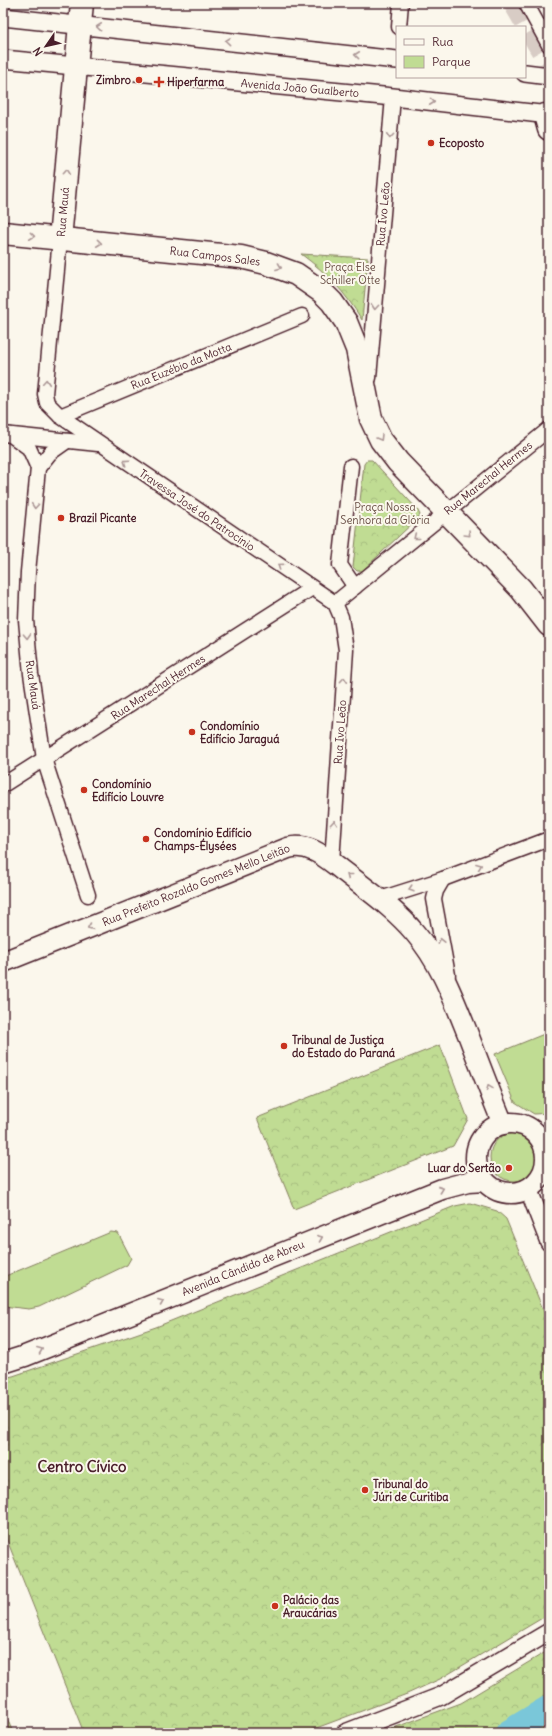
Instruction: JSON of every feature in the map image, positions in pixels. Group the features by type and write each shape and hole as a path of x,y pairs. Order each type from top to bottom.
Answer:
{"main road":[{"name":"Rua Mauá","path":"60,239 82,3"},
{"name":"Rua Campos Sales","path":"3,233 241,257 266,263 296,274 310,283 332,302 346,322 357,349 367,402 375,430 389,451 521,589 549,624"},
{"name":"Rua Prefeito Rozaldo Gomes Mello Leitão","path":"3,962 288,848 298,846 307,847 332,862 380,899 416,934 441,970 452,993 503,1124"},
{"path":"503,1124 521,1125 543,1132 548,1156 540,1178 528,1188 514,1193 505,1193 494,1188 485,1181 477,1164 477,1154 485,1135 503,1124"},
{"name":"Avenida Cândido de Abreu","path":"3,1362 40,1350 442,1189 468,1182 485,1181"}],"street":[{"path":"399,26 401,3"},
{"path":"526,3 549,46"},
{"path":"3,17 80,26 396,56"},
{"name":"Avenida João Gualberto","path":"3,59 394,97 548,120"},
{"path":"526,73 549,76"},
{"name":"Rua Ivo Leão","path":"367,402 394,97"},
{"name":"Rua Mauá","path":"60,239 45,394 47,403 60,416"},
{"name":"Rua Euzébio da Motta","path":"60,416 302,316"},
{"name":"Travessa José do Patrocínio","path":"60,416 99,444 335,603"},
{"name":"Rua Marechal Hermes","path":"335,603 549,429"},
{"path":"6,434 99,444"},
{"name":"Rua Mauá","path":"6,434 29,448 38,468 28,572 26,620 31,674 44,759 88,895"},
{"path":"38,468 50,453 67,441"},
{"path":"351,466 340,565 355,587"},
{"name":"Rua Marechal Hermes","path":"3,786 312,588"},
{"name":"Rua Ivo Leão","path":"332,862 346,650 341,617 335,603"},
{"path":"380,899 443,879 549,839"},
{"path":"443,879 436,891 434,907 452,993"},
{"path":"528,1188 549,1242"},
{"path":"345,1733 441,1696 549,1632"}],"green space":[{"name":"Praça Else Schiller Otte","path":"301,254 368,258 362,320 349,300 335,284 320,269"},
{"name":"Praça Nossa Senhora da Glória","path":"367,460 372,460 417,509 420,515 362,571 357,571 353,567 364,464"},
{"path":"549,1032 549,1113 534,1114 515,1102 495,1054"},
{"path":"440,1045 468,1119 453,1146 294,1209 257,1118"},
{"path":"509,1133 519,1133 531,1140 538,1152 538,1162 531,1174 519,1181 509,1181 501,1177 494,1170 490,1162 490,1152 494,1144 501,1137"},
{"path":"470,1203 497,1211 506,1219 549,1324 549,1614 440,1679 407,1694 303,1733 84,1733 3,1530 3,1378 13,1376 156,1327 455,1206"},
{"path":"111,1232 118,1233 131,1258 127,1265 39,1307 29,1309 3,1306 3,1277"},
{"path":"549,1650 549,1733 380,1733 461,1703"},
{"path":"3,1708 13,1733 3,1733"}],"waterway":[{"path":"508,1733 549,1708"}],"tunnel":[{"path":"514,3 549,63"}],"place":[{"name":"Zimbro","path":"139,80"},
{"name":"Hiperfarma","path":"159,82"},
{"name":"Ecoposto","path":"431,143"},
{"name":"Brazil Picante","path":"61,518"},
{"name":"Condomínio Edifício Jaraguá","path":"192,732"},
{"name":"Condomínio Edifício Louvre","path":"84,790"},
{"name":"Condomínio Edifício Champs-Élysées","path":"146,839"},
{"name":"Tribunal de Justiça do Estado do Paraná","path":"284,1046"},
{"name":"Luar do Sertão","path":"509,1168"},
{"name":"Tribunal do Júri de Curitiba","path":"365,1490"},
{"name":"Palácio das Araucárias","path":"275,1606"}],"district":[{"name":"Centro Cívico","path":"82,1467"}]}
